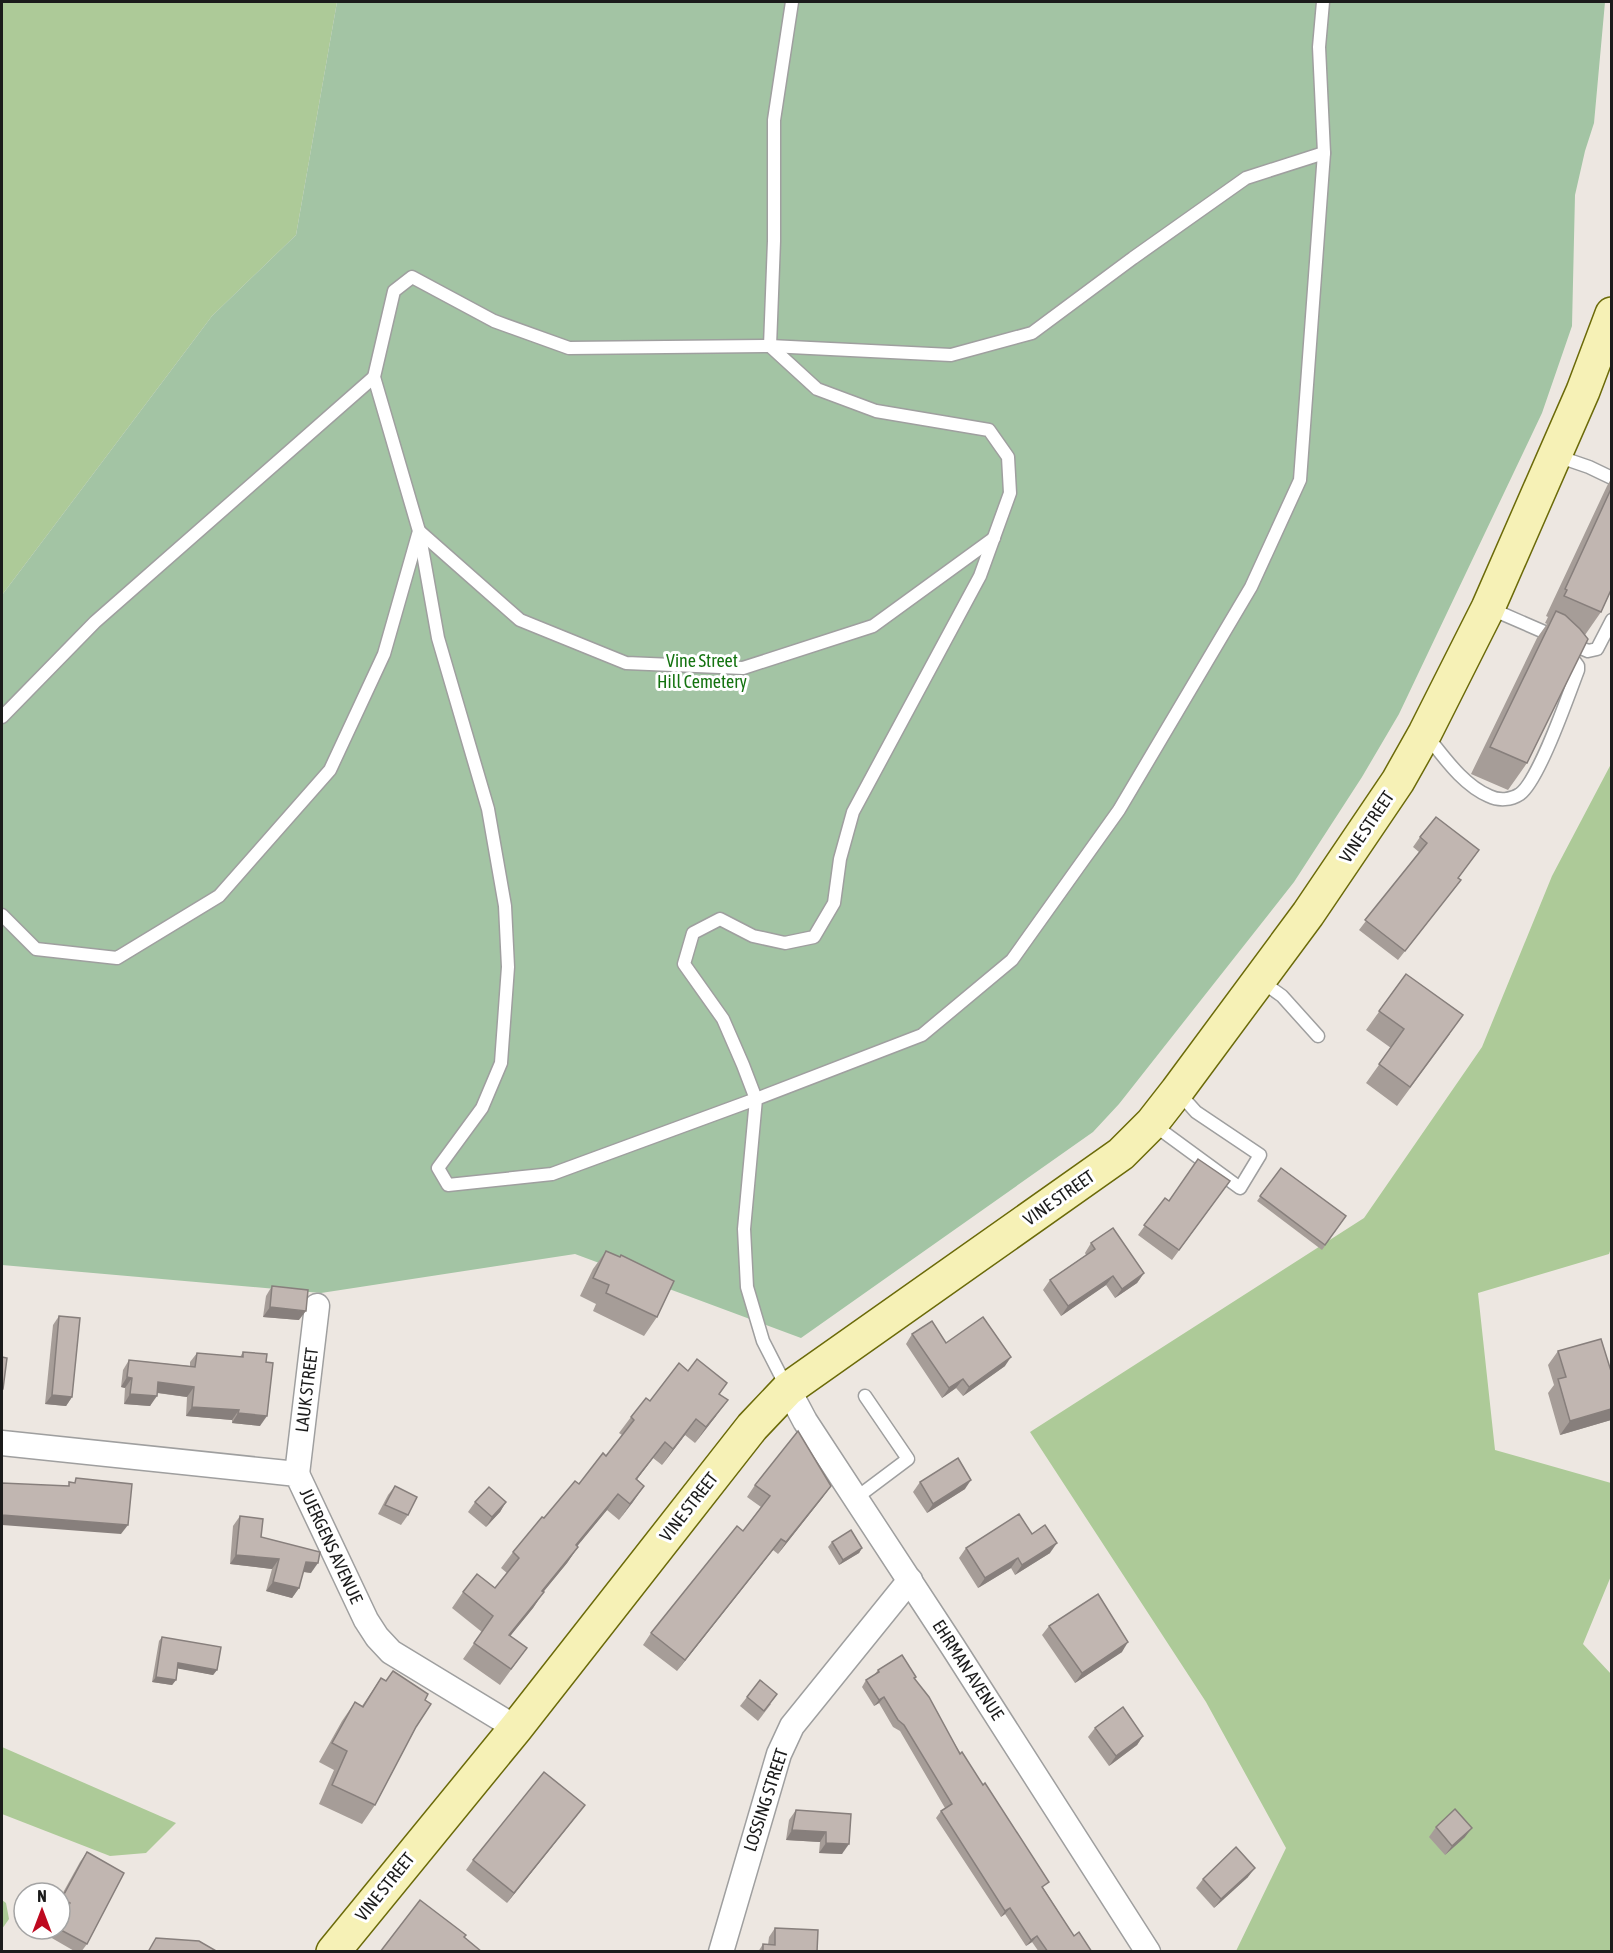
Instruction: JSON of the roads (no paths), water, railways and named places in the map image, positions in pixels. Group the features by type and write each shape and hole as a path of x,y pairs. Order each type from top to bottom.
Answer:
{"main road":[{"name":"VINE STREET","path":"333,1952 516,1728 752,1427 788,1389 1121,1154 1152,1123 1177,1091 1308,914 1391,791 1425,733 1488,608 1583,391 1611,314"}],"street":[{"name":"LAUK STREET","path":"297,1474 317,1306"},
{"name":"EHRMAN AVENUE","path":"788,1389 805,1421 1148,1952"},
{"name":"JUERGENS AVENUE","path":"2,1443 297,1474 366,1620 377,1637 391,1652 516,1728"},
{"name":"LOSSING STREET","path":"720,1952 779,1754 792,1726 909,1580"}],"lane":[{"path":"788,1389 763,1341 747,1287 744,1229 756,1099 723,1019 684,964 693,933 720,919 753,936 784,943 814,937 834,903 840,859 853,812 980,576 1010,493 1008,457 989,430 876,411 817,389 770,346 774,241 774,120 792,2"},
{"path":"1323,2 1319,47 1324,153 1300,480 1251,587 1119,810 1012,960 922,1035 552,1174 448,1185 438,1168 483,1108 501,1063 508,967 505,906 488,809 438,638 419,531 374,377 394,291 412,277 494,321 569,348 770,346 951,355 1032,333 1246,178 1324,153"},
{"path":"2,717 95,622 374,377"},
{"path":"1554,455 1589,467 1611,478"},
{"path":"419,531 520,620 626,663 743,668 873,626 994,538"},
{"path":"2,915 36,950 117,958 219,896 330,770 384,654 419,531"},
{"path":"1488,608 1588,651 1596,649 1611,620"},
{"path":"1425,733 1447,760 1480,791 1500,799 1511,798 1521,793 1530,782 1547,749 1578,670 1574,659 1551,635"},
{"path":"1260,980 1282,996 1318,1036"},
{"path":"1152,1123 1240,1188 1260,1155 1196,1112 1177,1091"},
{"path":"856,1498 908,1459 865,1396"}],"park label":[{"name":"Vine Street Hill Cemetery","path":"702,671"}]}
